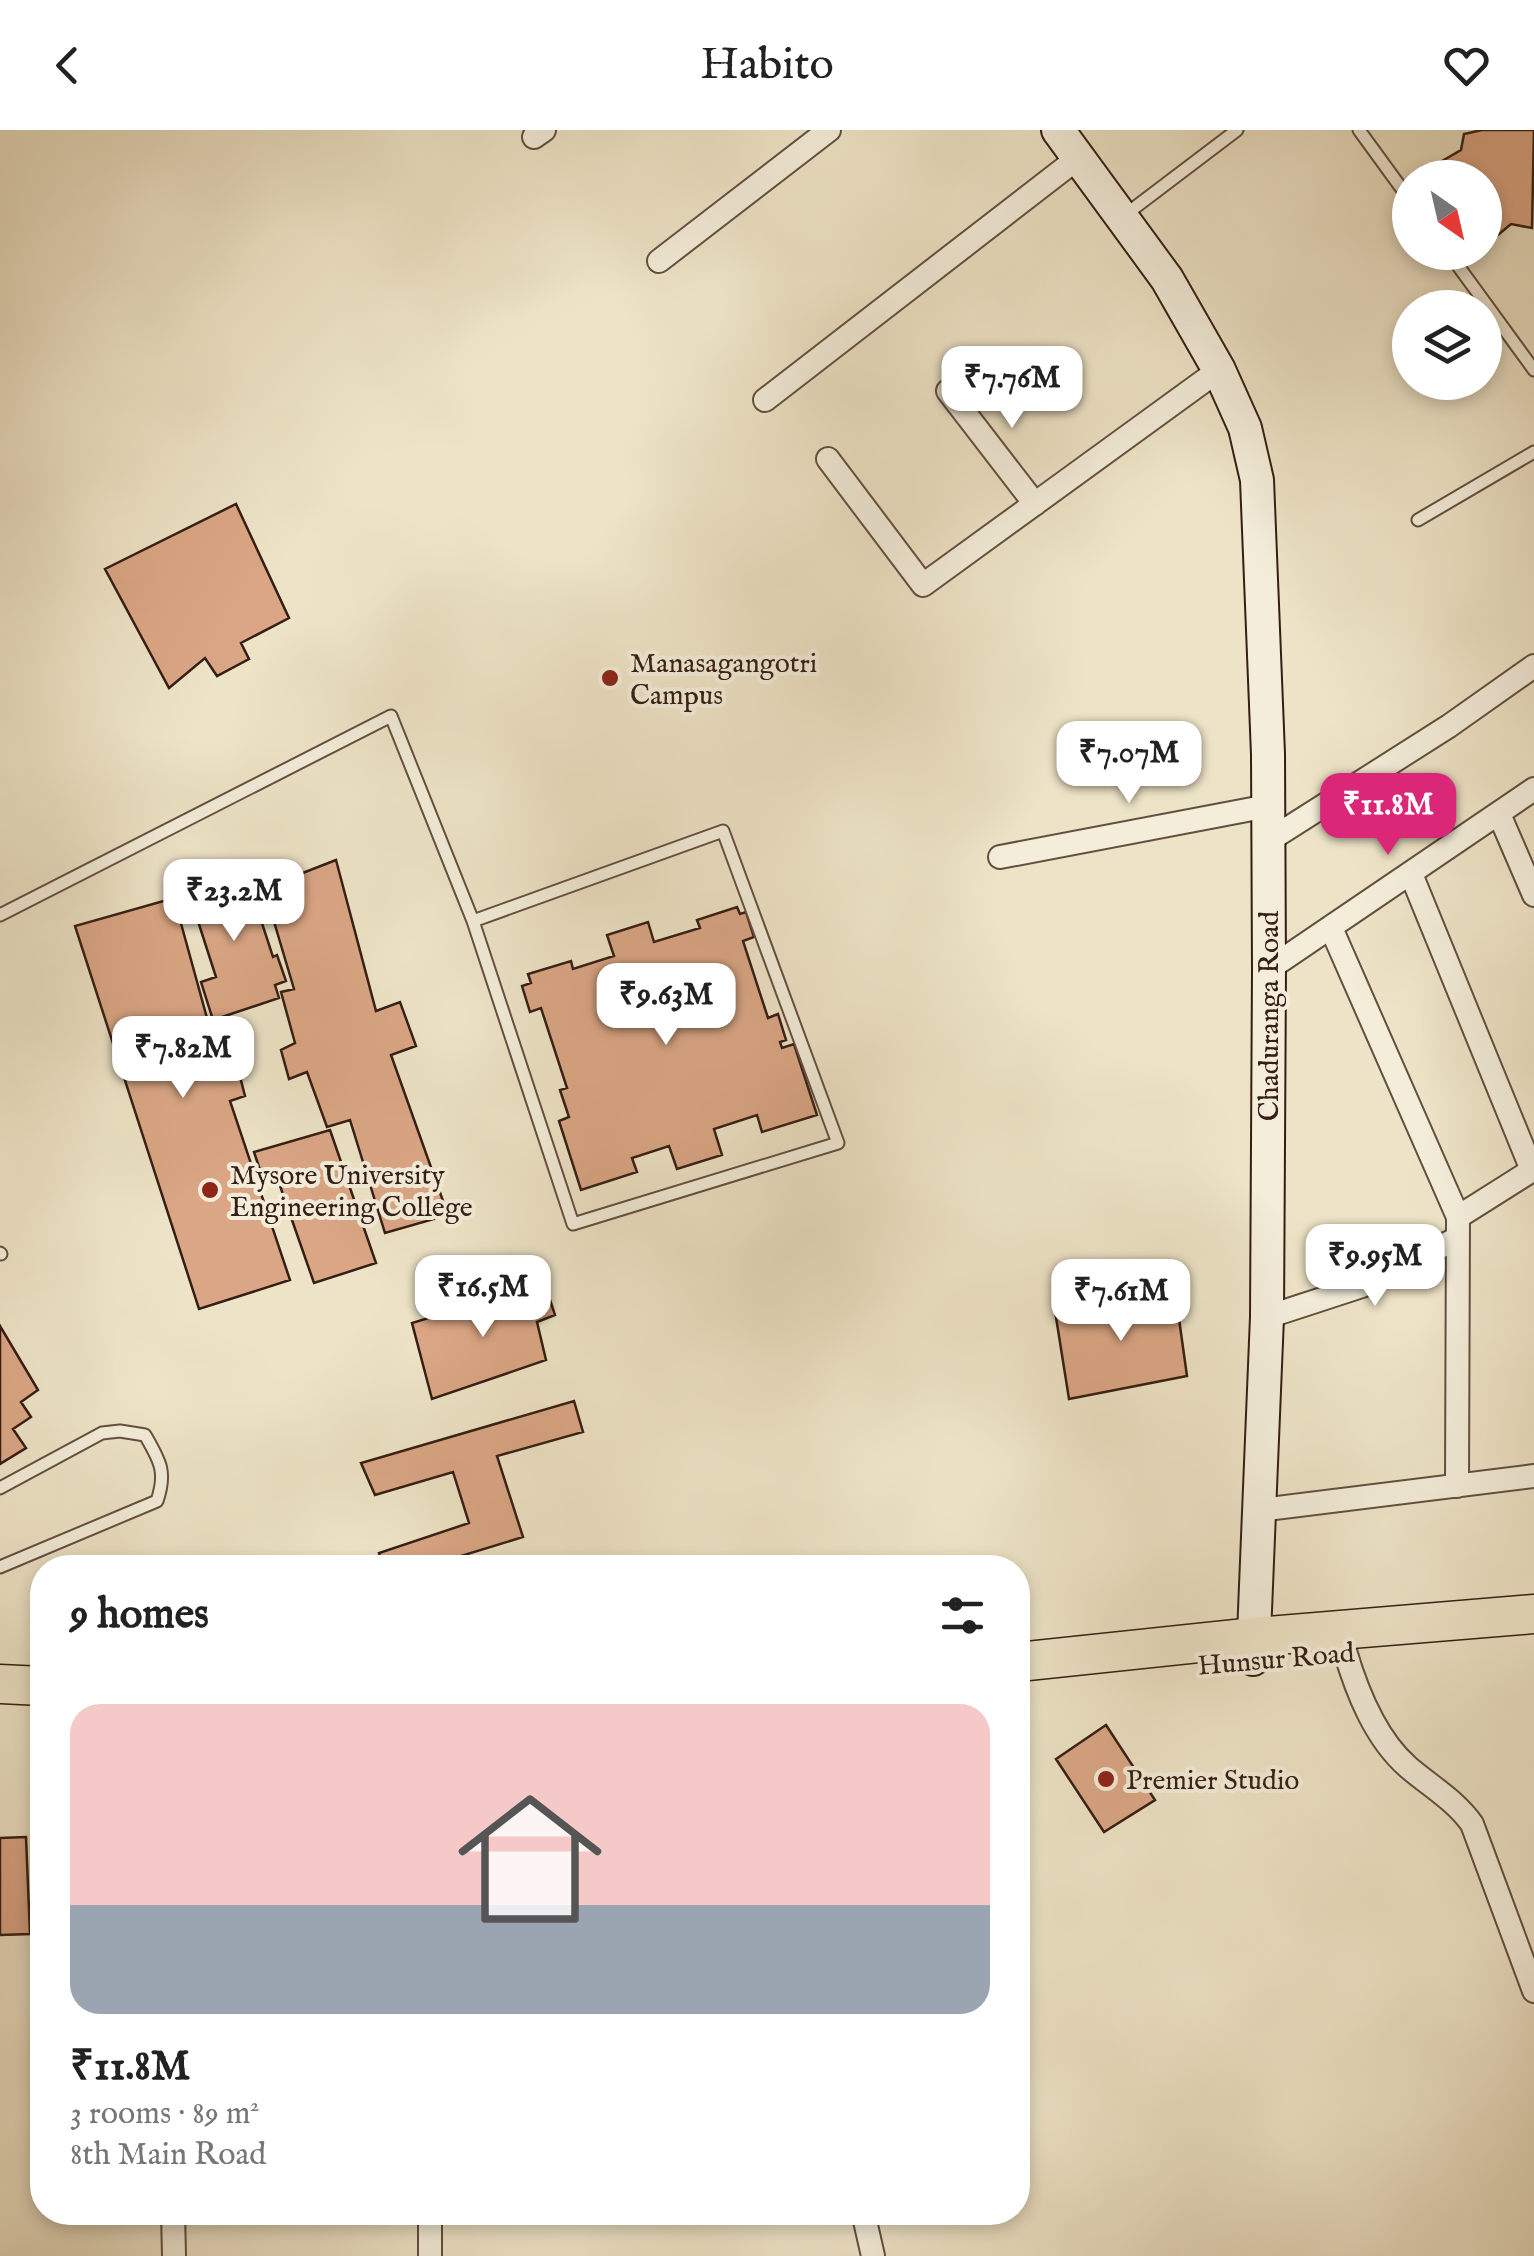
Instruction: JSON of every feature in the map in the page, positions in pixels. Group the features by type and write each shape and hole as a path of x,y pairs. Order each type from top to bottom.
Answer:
{"main road":[{"path":"1030,1661 1254,1648 1534,1614"},
{"name":"Hunsur Road","path":"1030,1680 1254,1648 1346,1651 1534,1638"},
{"path":"0,1660 30,1661"},
{"path":"0,1684 30,1685"}],"street":[{"path":"658,261 830,130"},
{"name":"Chaduranga Road","path":"1058,130 1167,279 1219,370 1246,428 1257,480 1269,968 1266,1317 1254,1648"},
{"path":"764,400 1078,158"},
{"path":"828,459 924,585 1219,370"},
{"path":"948,391 1035,504"},
{"path":"1268,841 1449,726 1534,666"},
{"path":"1269,968 1534,788"},
{"path":"1000,858 1268,806"},
{"path":"1498,814 1534,895"},
{"path":"1266,1317 1362,1286 1458,1227 1533,1170 1411,874"},
{"path":"1331,928 1458,1227 1457,1486"},
{"path":"1260,1510 1534,1476"},
{"path":"1346,1651 1362,1700 1386,1741 1408,1766 1458,1806 1472,1824 1534,1991"},
{"path":"173,2225 174,2256"},
{"path":"430,2225 430,2256"},
{"path":"866,2225 873,2256"}],"lane":[{"path":"1124,216 1237,130"},
{"path":"1359,130 1392,175"},
{"path":"1461,270 1534,370"},
{"path":"1418,520 1534,452"},
{"path":"0,916 391,716 473,921 573,1224 838,1143 724,832 473,921"},
{"path":"0,1488 102,1433 120,1431 144,1435 158,1456 164,1479 157,1501 0,1567"}],"building":[{"path":"1534,130 1532,228 1511,224 1502,232 1502,160 1444,160 1461,150 1464,134"},
{"path":"236,504 289,618 241,643 249,659 217,676 205,658 169,688 105,569"},
{"name":"Mysore University Engineering College","path":"336,860 376,1011 400,1002 416,1046 391,1055 448,1215 385,1233 350,1120 327,1127 307,1072 289,1079 281,1050 295,1043 281,992 294,989 264,888"},
{"path":"243,865 273,957 277,955 286,981 275,985 279,998 213,1020 201,982 216,977 186,884"},
{"name":"Mysore University Engineering College","path":"174,898 221,1069 237,1065 245,1096 230,1101 290,1280 199,1309 75,926"},
{"path":"737,907 740,914 746,912 754,937 743,941 768,1018 778,1014 786,1040 780,1042 782,1048 794,1044 817,1115 762,1132 757,1115 714,1129 722,1155 677,1169 669,1146 632,1158 637,1172 581,1190 559,1121 569,1117 560,1090 567,1088 541,1008 530,1012 522,986 531,983 528,974 571,961 573,969 614,956 607,935 648,922 654,942 700,928 697,920"},
{"name":"Mysore University Engineering College","path":"330,1130 376,1263 314,1283 278,1180 265,1185 254,1152"},
{"path":"544,1282 555,1315 537,1322 546,1360 432,1399 412,1323"},
{"path":"1175,1290 1187,1376 1069,1399 1055,1311"},
{"path":"0,1326 38,1390 21,1402 31,1417 13,1429 26,1448 0,1464"},
{"path":"574,1401 583,1432 497,1456 523,1537 464,1555 380,1555 469,1523 453,1472 375,1495 361,1463"},
{"name":"Premier Studio","path":"1106,1725 1155,1800 1104,1832 1056,1759"},
{"path":"26,1837 30,1934 0,1935 0,1838"}],"place":[{"name":"Manasagangotri Campus","path":"610,678"},
{"name":"Mysore University Engineering College","path":"210,1190"},
{"name":"Premier Studio","path":"1106,1779"}]}
